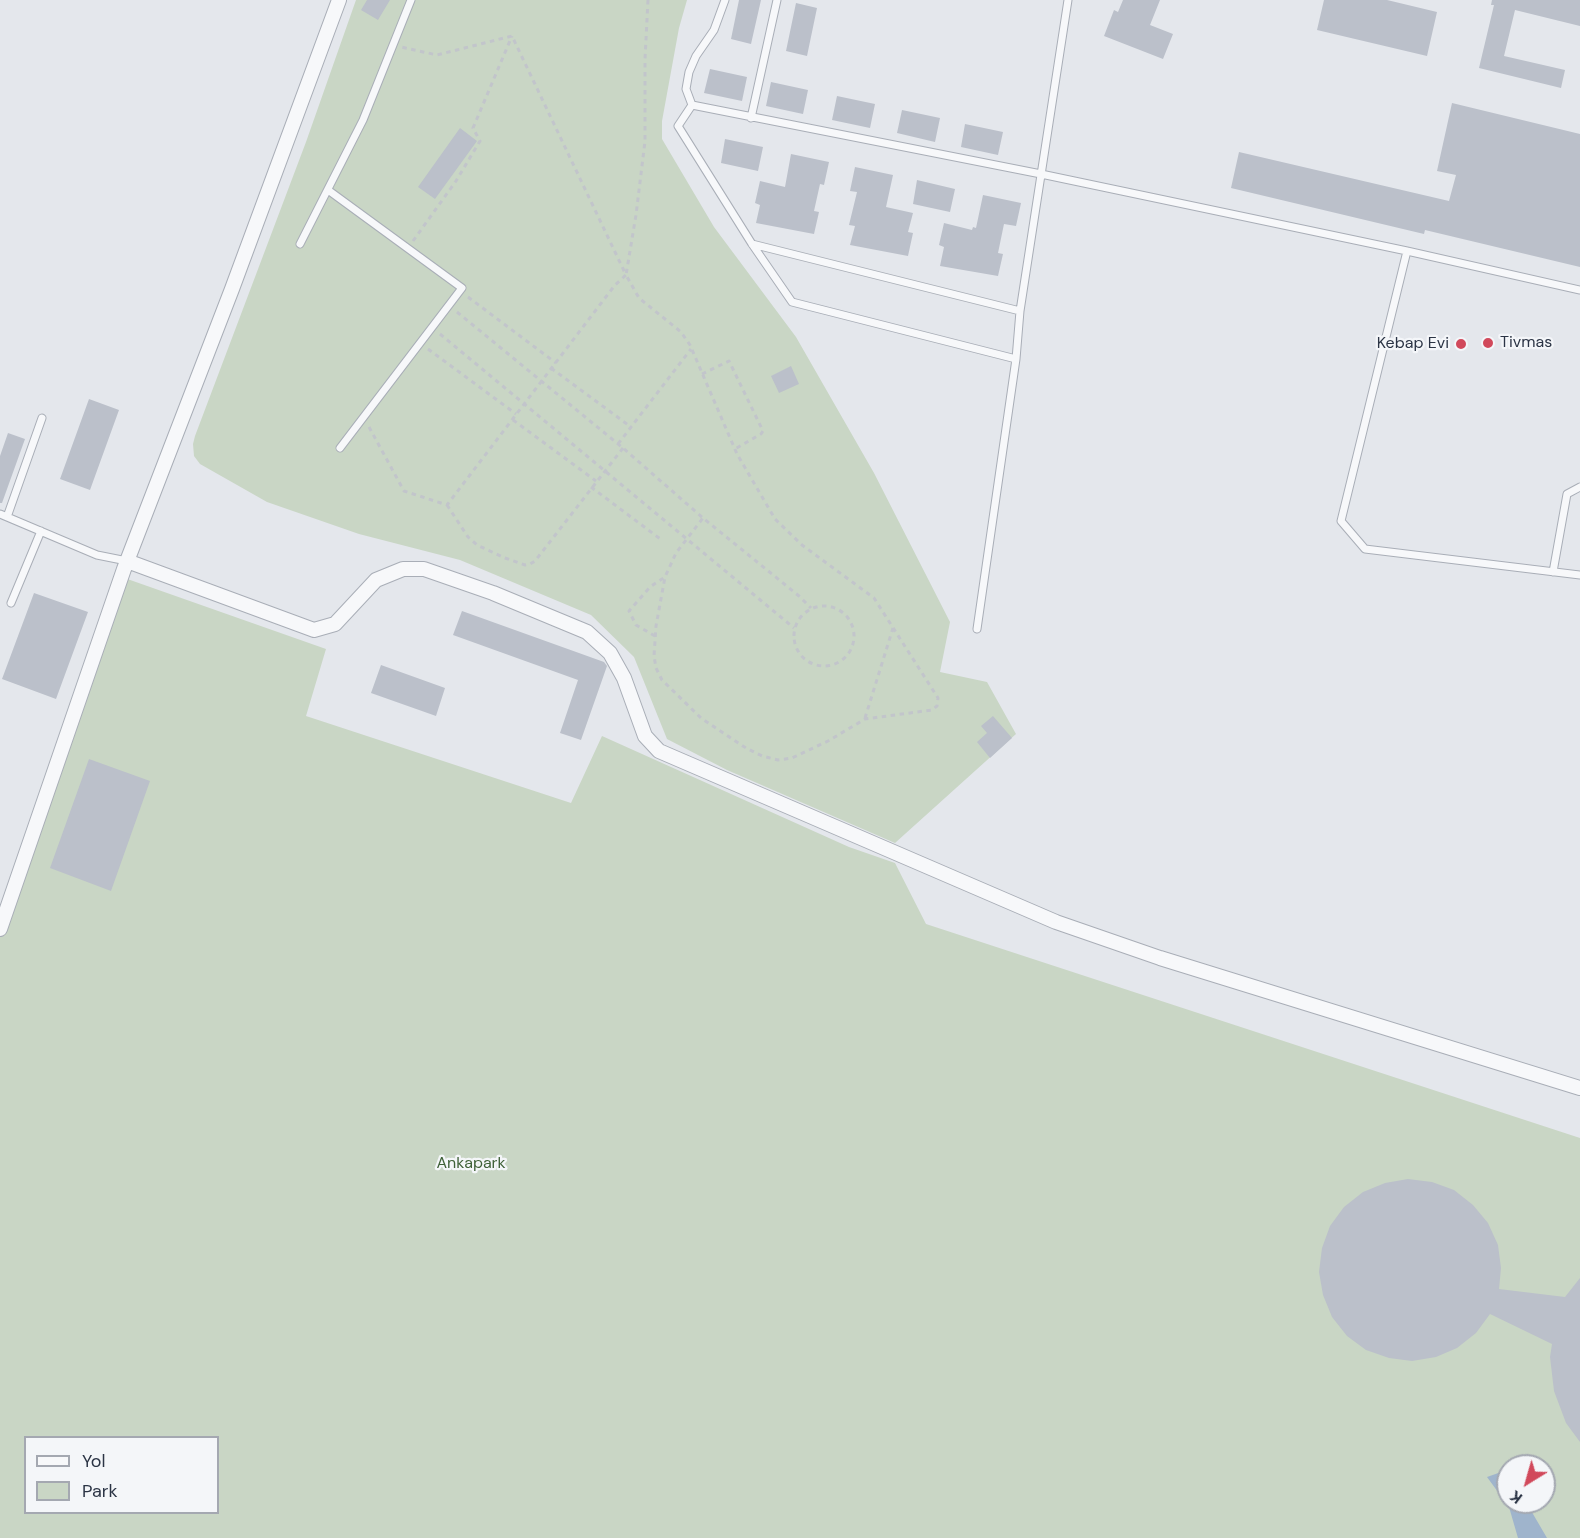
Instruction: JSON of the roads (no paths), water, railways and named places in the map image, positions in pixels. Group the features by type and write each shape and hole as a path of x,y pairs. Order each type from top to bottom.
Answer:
{"street":[{"path":"0,929 127,561 232,289 339,0"},
{"path":"127,561 314,630 335,624 376,580 403,569 424,569 493,593 586,632 610,652 624,678 645,736 659,751 1056,922 1160,958 1580,1088"}],"lane":[{"path":"300,244 363,120 411,0"},
{"path":"692,105 686,89 689,72 714,30 725,0"},
{"path":"751,118 777,0"},
{"path":"977,629 1016,359 1020,311 1068,0"},
{"path":"692,105 1041,174 1580,290"},
{"path":"692,105 678,126 752,244 792,302 1016,359"},
{"path":"328,190 462,288 340,448"},
{"path":"752,244 1020,311"},
{"path":"1407,251 1341,521 1365,549 1580,575"},
{"path":"42,418 3,516 97,555 127,561"},
{"path":"1553,572 1567,494 1580,487"},
{"path":"11,603 41,531"}],"water":[{"path":"1496,1474 1496,1489 1487,1477"},
{"path":"1511,1514 1533,1514 1547,1538 1518,1538"}],"place":[{"name":"Tivmas","path":"1488,343"},
{"name":"Kebap Evi","path":"1461,344"}],"park label":[{"name":"Ankapark","path":"471,1164"}]}
